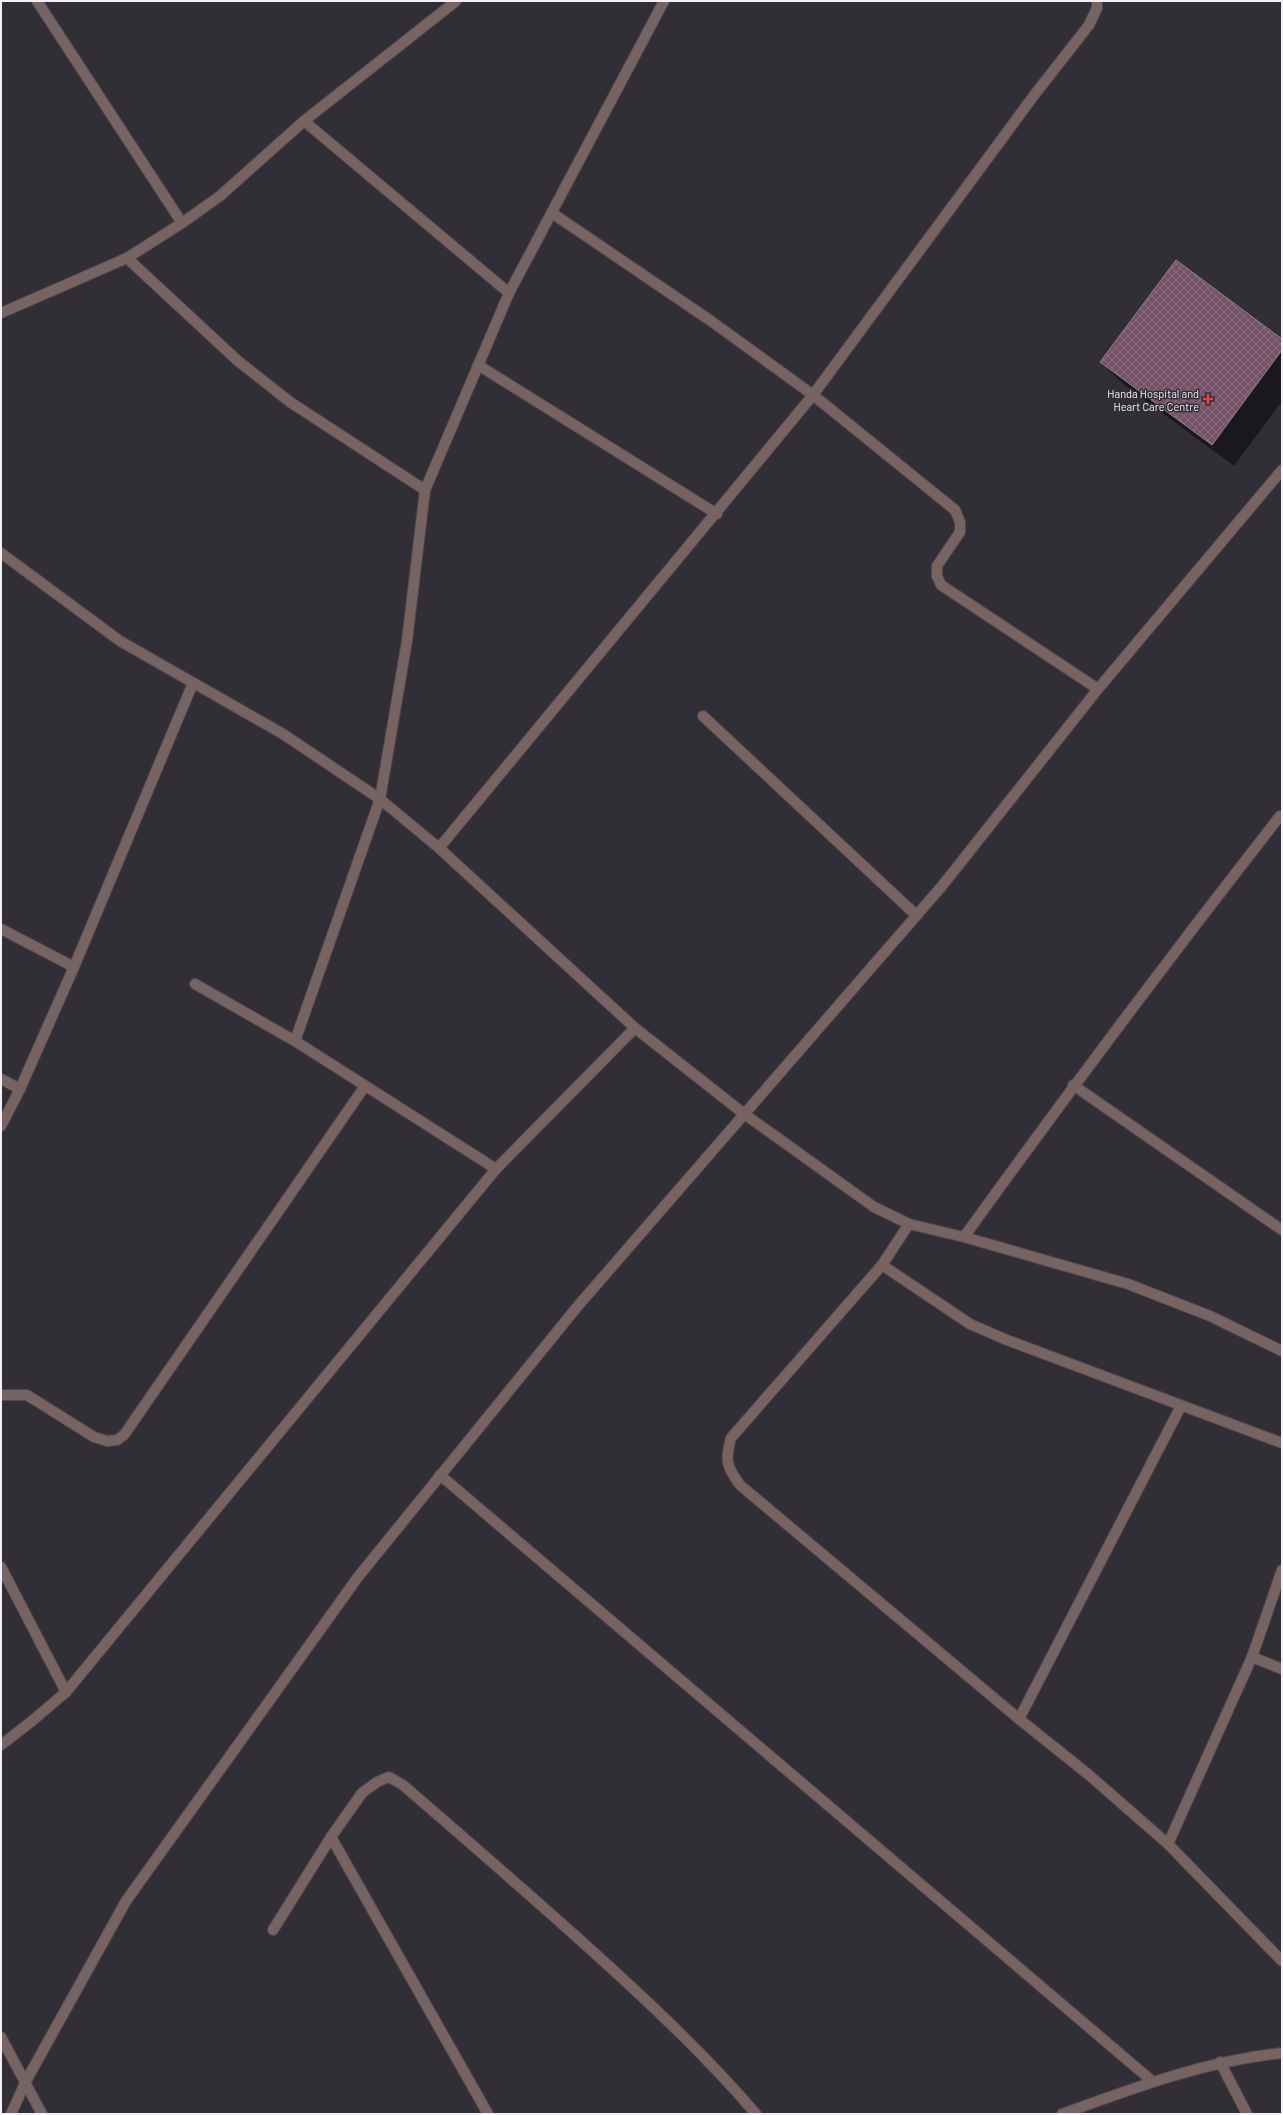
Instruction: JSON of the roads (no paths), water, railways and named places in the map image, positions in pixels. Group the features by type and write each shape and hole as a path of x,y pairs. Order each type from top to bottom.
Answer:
{"street":[{"path":"37,1 182,222"},
{"path":"1,313 127,258 220,196 304,121 456,1"},
{"path":"295,1041 380,799 407,641 425,490 509,293 664,1"},
{"path":"439,848 813,395 1035,94 1089,25 1097,8 1098,1"},
{"path":"304,121 509,293"},
{"path":"552,213 711,320 813,395 954,510 960,522 960,532 937,566 937,576 941,585 1098,689"},
{"path":"127,258 238,361 284,398 425,490"},
{"path":"478,364 716,514"},
{"path":"11,2114 26,2081 126,1901 358,1577 577,1307 743,1113 942,886 1098,689 1282,470"},
{"path":"1,553 120,641 283,734 380,799 439,848 635,1028 743,1113 874,1208 909,1224 964,1237 1128,1284 1210,1316 1282,1351"},
{"path":"1,1126 20,1089 74,967 193,683"},
{"path":"703,716 916,916"},
{"path":"964,1237 1073,1085 1167,960 1280,816"},
{"path":"1,929 74,967"},
{"path":"195,984 295,1041 496,1169"},
{"path":"1,1745 66,1692 496,1169 635,1028"},
{"path":"1,1079 20,1089"},
{"path":"1073,1085 1282,1230"},
{"path":"1,1395 27,1395 94,1437 107,1441 117,1440 124,1435 365,1086"},
{"path":"909,1224 882,1265 731,1438 726,1456 732,1474 740,1485 1019,1719 1089,1775 1168,1844 1282,1961"},
{"path":"882,1265 970,1324 1181,1406 1282,1443"},
{"path":"1019,1719 1181,1406"},
{"path":"440,1475 1152,2081"},
{"path":"1,1567 66,1692"},
{"path":"1168,1844 1252,1657 1282,1570"},
{"path":"1252,1657 1282,1669"},
{"path":"273,1930 331,1837 362,1793 377,1782 389,1777 403,1784 654,2007 720,2072 756,2114"},
{"path":"331,1837 488,2114"},
{"path":"1,2037 26,2081 42,2114"},
{"path":"1062,2114 1152,2081 1220,2062 1282,2053"},
{"path":"1220,2062 1247,2114"}],"place":[{"name":"Handa Hospital and Heart Care Centre","path":"1208,399"}]}
